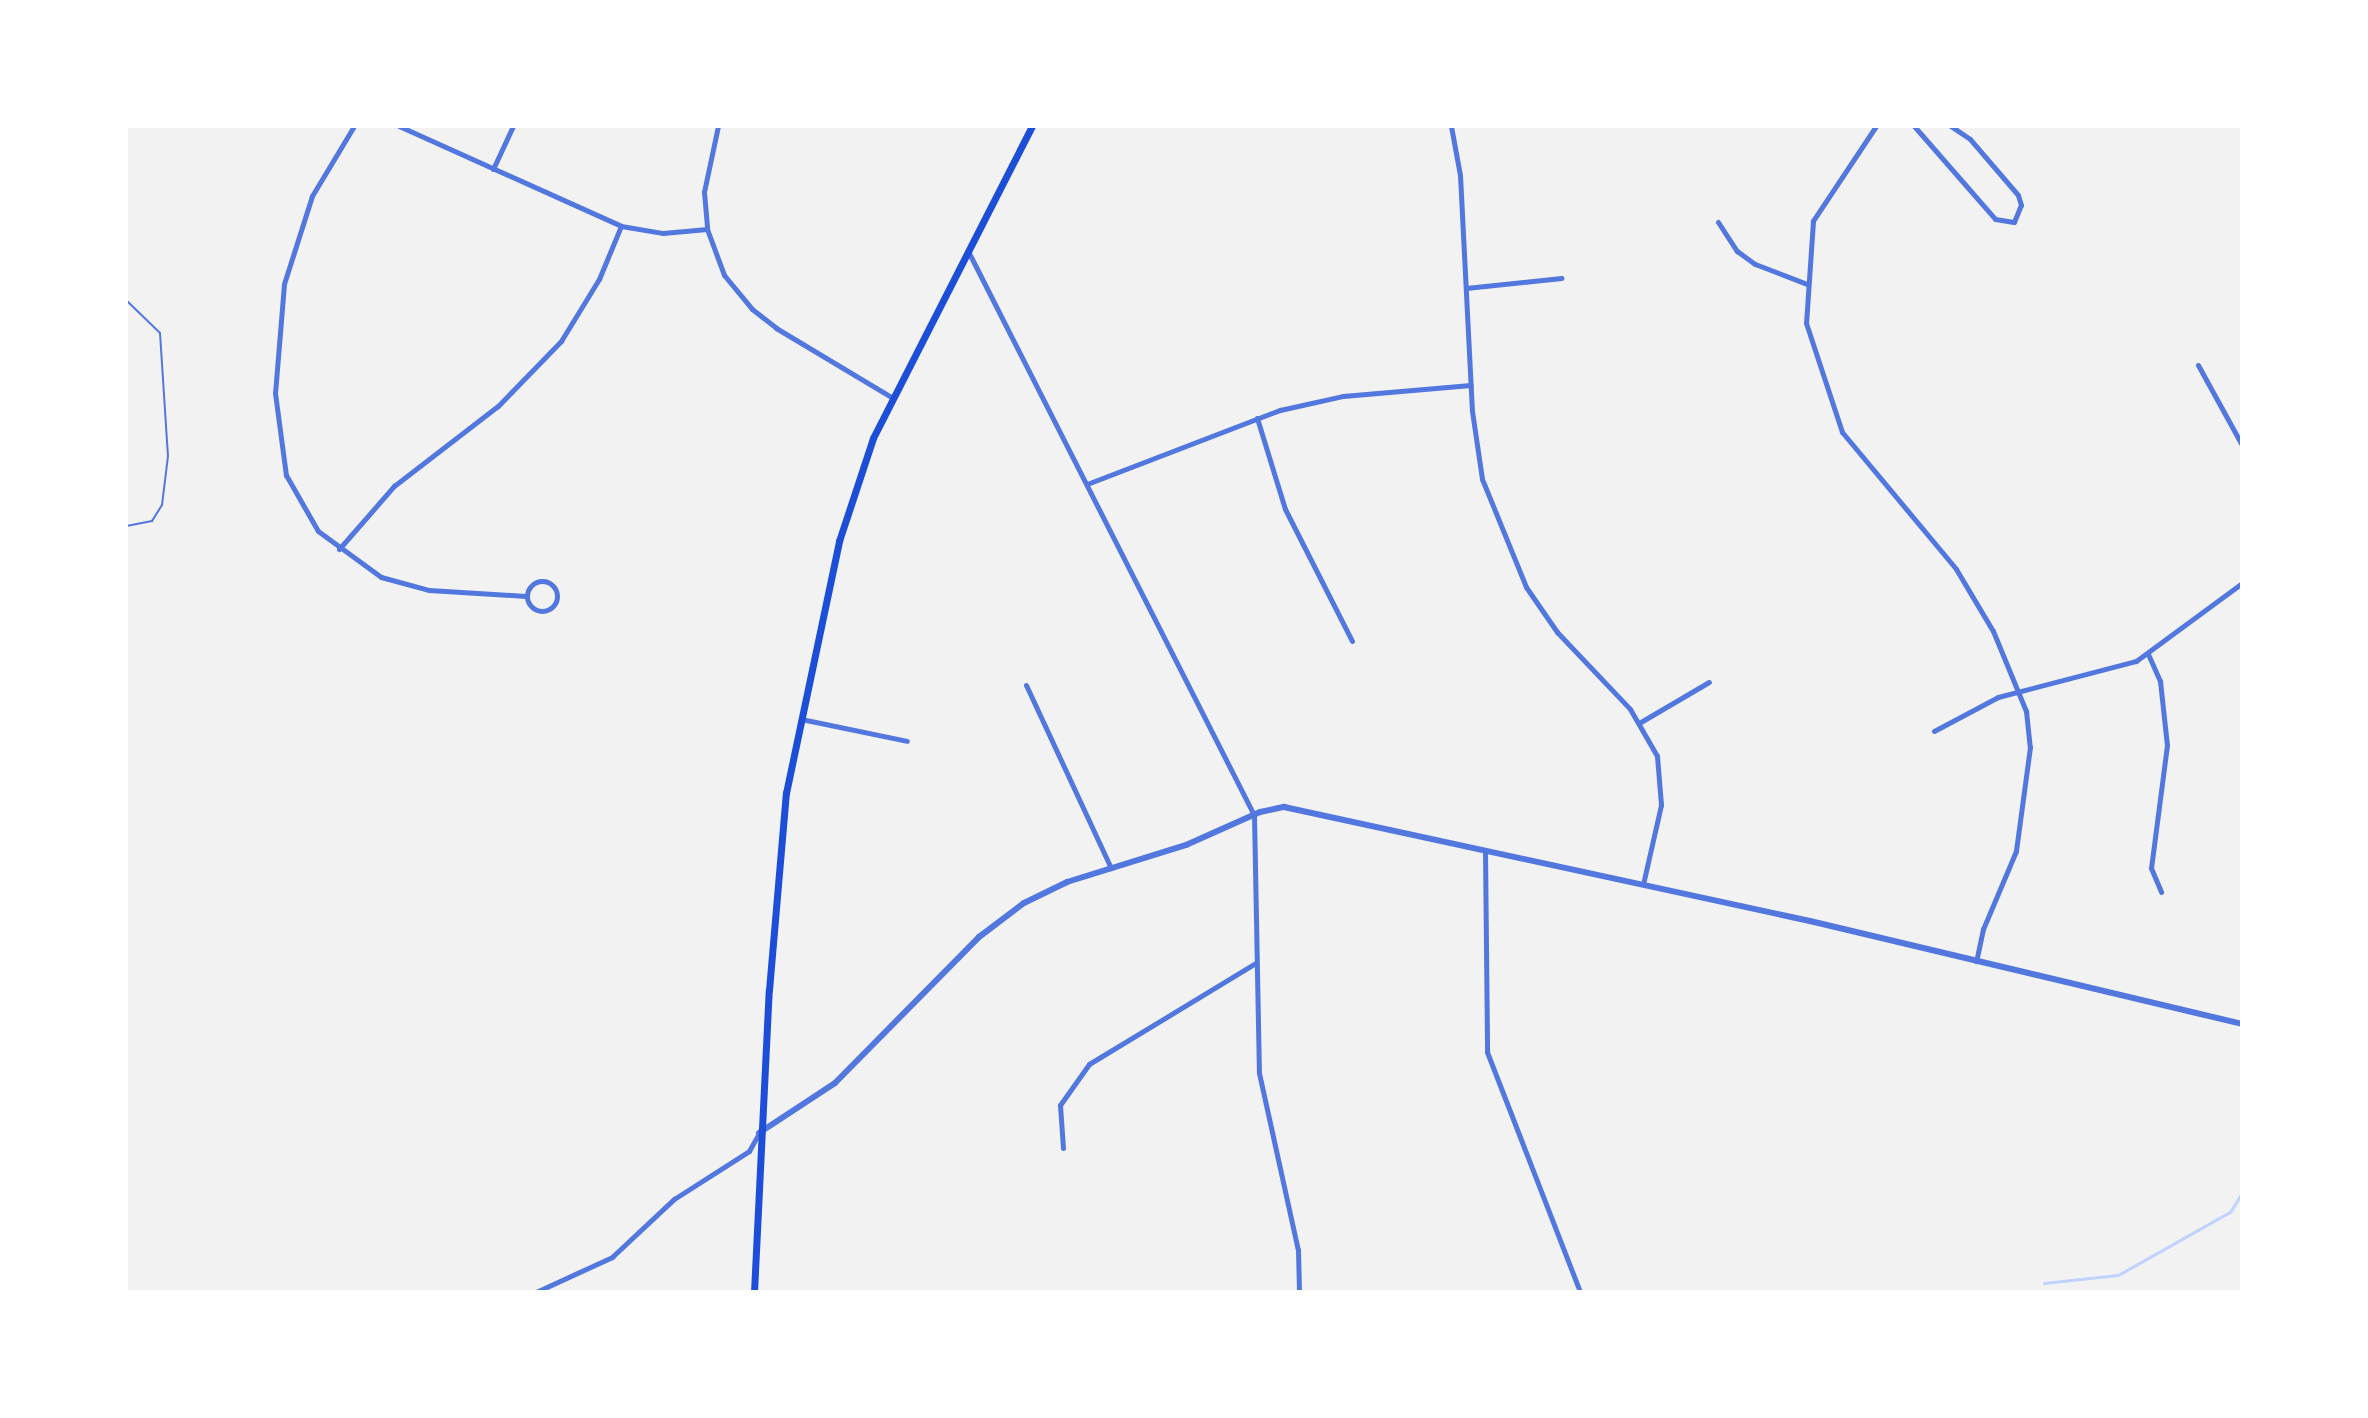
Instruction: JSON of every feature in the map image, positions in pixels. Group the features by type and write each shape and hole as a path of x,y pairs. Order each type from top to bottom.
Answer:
{"main road":[{"path":"754,1292 759,1133 779,857 800,719 852,491 893,398 970,255 1032,126"}],"street":[{"path":"354,126 302,221 284,284 276,363 275,420 286,475 305,515 339,549 397,584 526,596"},
{"path":"399,126 621,226 663,233 707,229"},
{"path":"493,169 513,126"},
{"path":"718,126 706,172 707,229 724,275 752,309 893,398"},
{"path":"1451,126 1460,175 1471,385 1482,479 1513,562 1557,632 1639,723 1657,756 1662,791 1643,884"},
{"path":"1876,126 1813,221 1807,284 1809,342 1842,432 1956,569 1993,631 2019,693 2030,747 2016,851 1983,929 1975,962"},
{"path":"1914,126 1995,219 2014,222 2021,205 2018,195 1970,139 1951,126"},
{"path":"1718,222 1737,251 1755,264 1807,284"},
{"path":"339,549 394,486 498,406 561,341 599,279 621,226"},
{"path":"970,255 1254,815 1262,1102 1298,1250 1299,1292"},
{"path":"1466,288 1561,278"},
{"path":"2198,365 2242,445"},
{"path":"1087,484 1257,418 1343,396 1471,385"},
{"path":"1257,418 1285,509 1352,641"},
{"path":"538,581 549,582 557,594 555,604 543,611 530,606 526,596 538,581"},
{"path":"1934,731 1998,697 2125,666 2148,654 2242,583"},
{"path":"2148,654 2160,681 2167,745 2151,868 2161,892"},
{"path":"1639,723 1709,682"},
{"path":"1026,685 1111,868"},
{"path":"800,719 907,741"},
{"path":"536,1292 619,1252 674,1199 749,1151 759,1133 835,1083 1000,920 1048,889 1186,845 1254,815 1291,807 1643,884 2242,1024"},
{"path":"1485,849 1487,1052 1580,1292"},
{"path":"1063,1148 1060,1105 1089,1064 1256,963"}],"lane":[{"path":"126,300 160,333 168,456 162,505 152,521 126,526"}],"waterway":[{"path":"2044,1283 2118,1275 2230,1212 2242,1193"}]}
